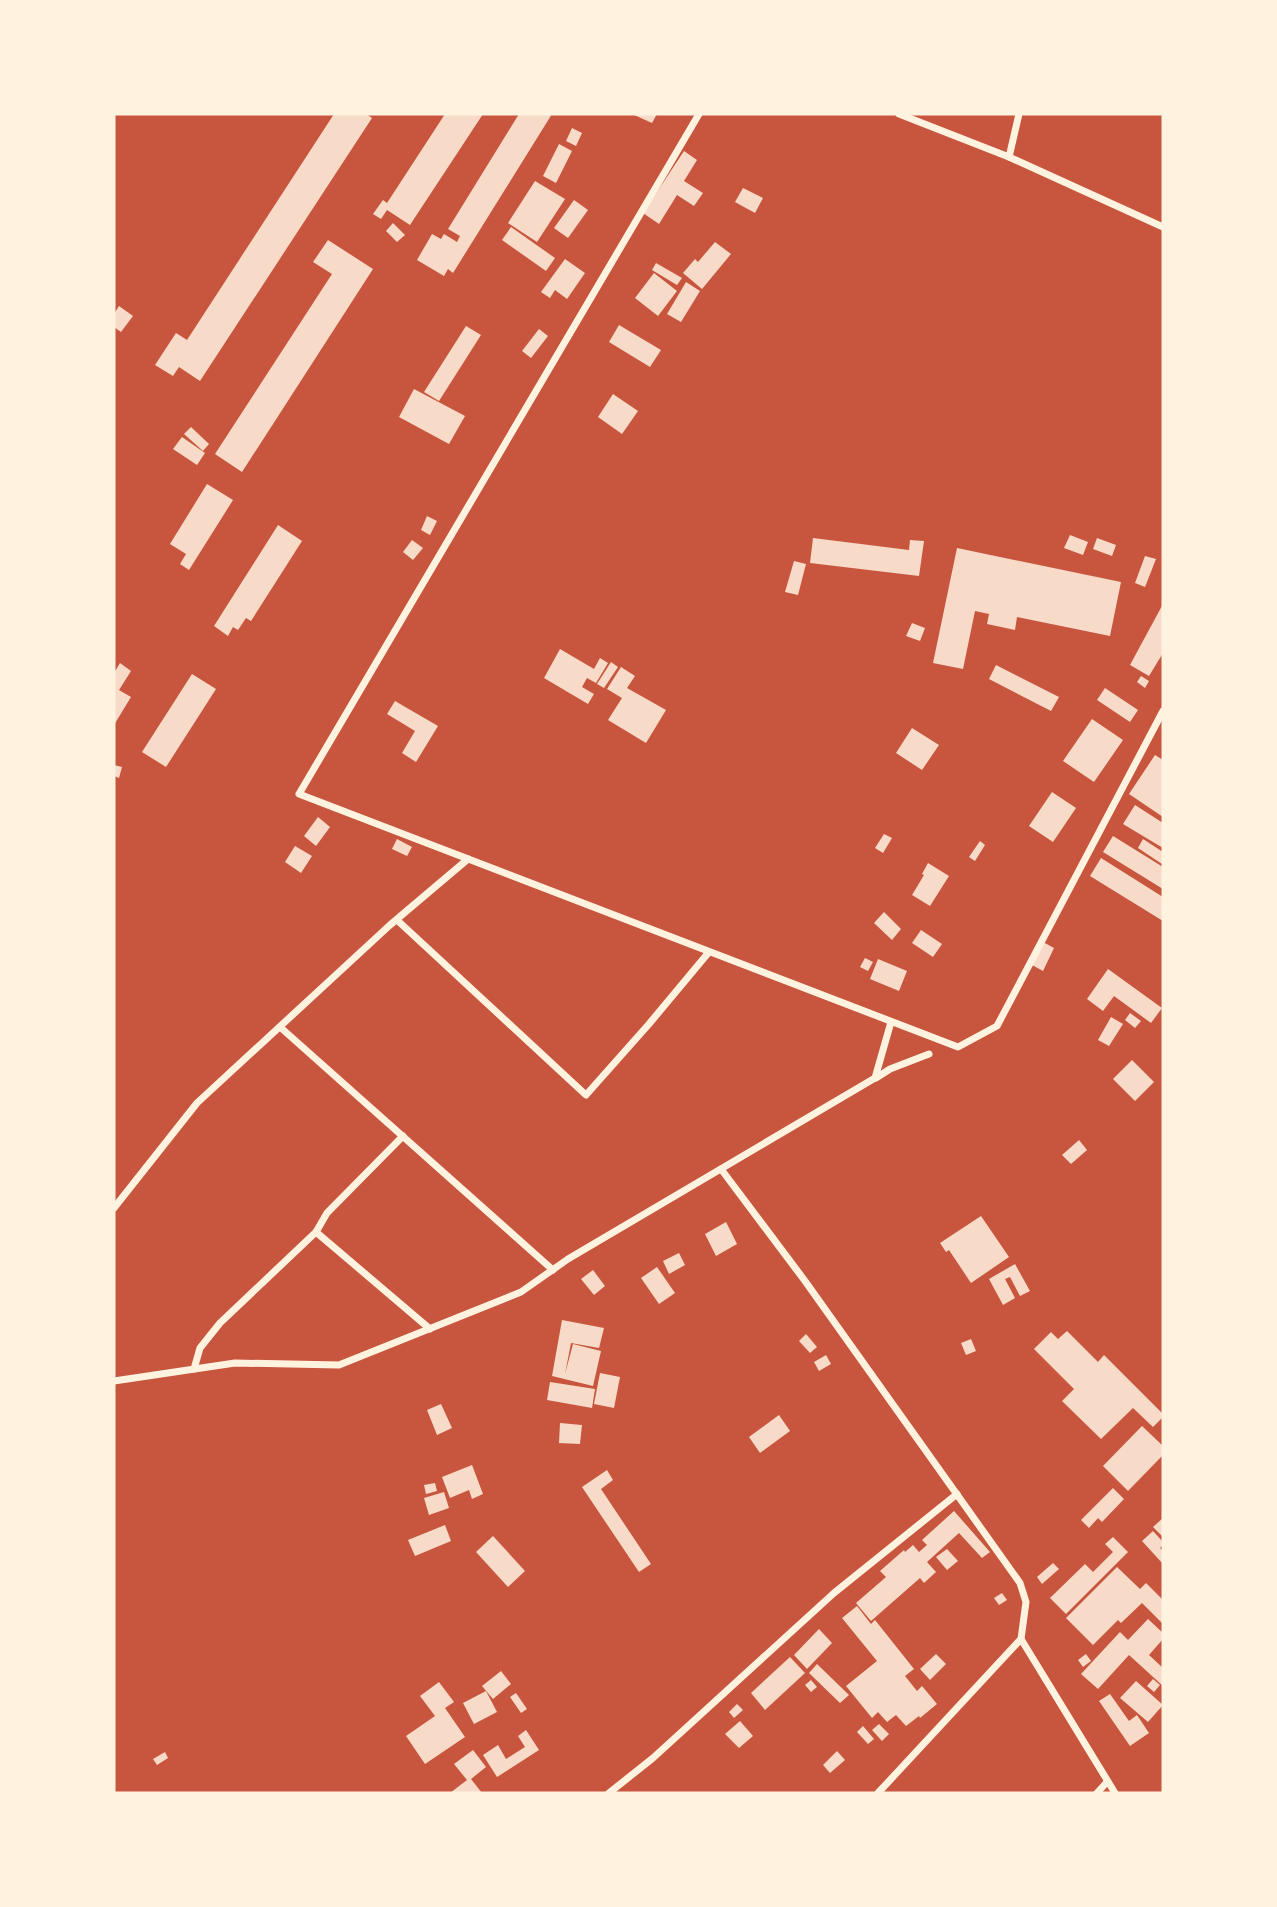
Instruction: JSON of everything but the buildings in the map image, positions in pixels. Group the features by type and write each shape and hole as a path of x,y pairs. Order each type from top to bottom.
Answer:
{"street":[{"path":"699,114 299,794 958,1047 997,1026 1163,711"},
{"path":"899,114 1009,157 1163,227"},
{"path":"1009,157 1019,114"},
{"path":"114,1208 197,1103 397,920 468,859"},
{"path":"397,920 586,1095 709,952"},
{"path":"876,1078 891,1022"},
{"path":"280,1027 552,1270"},
{"path":"114,1381 235,1363 339,1365 430,1329 521,1292 552,1270 890,1069 929,1054"},
{"path":"194,1369 200,1348 220,1323 316,1232 327,1213 403,1136"},
{"path":"721,1169 805,1281 1020,1583 1026,1602 1021,1639 878,1793"},
{"path":"316,1232 430,1329"},
{"path":"610,1793 653,1758 834,1593 957,1494"},
{"path":"1021,1639 1115,1793"},
{"path":"1097,1793 1107,1782"}]}
